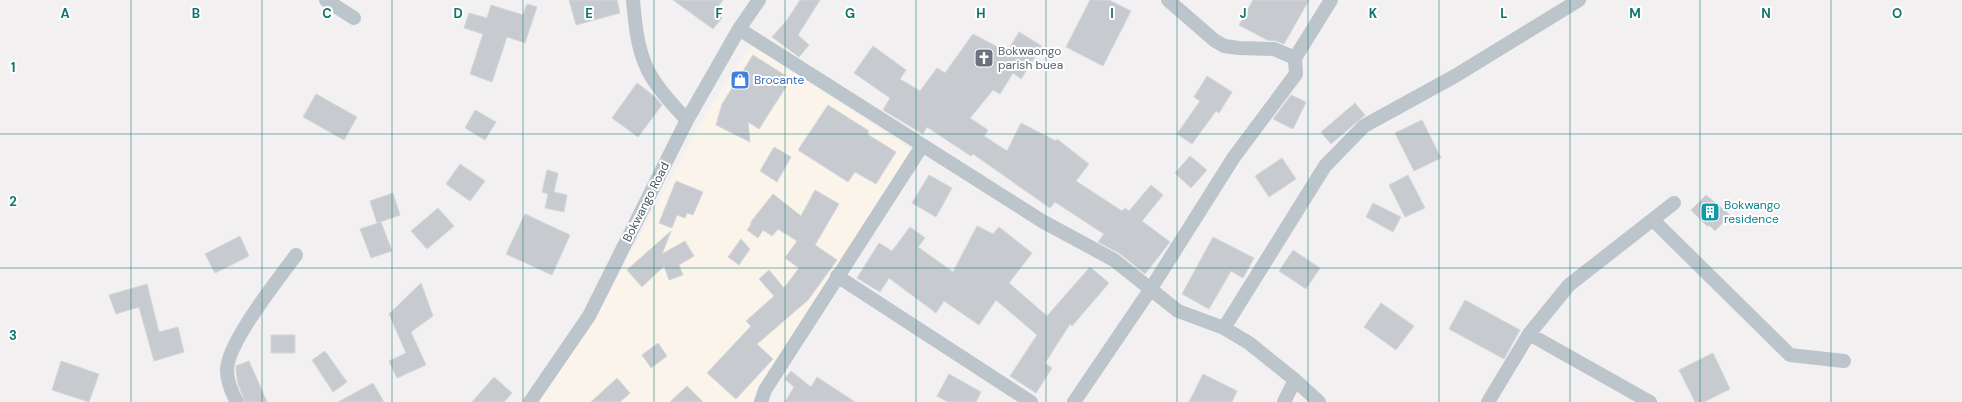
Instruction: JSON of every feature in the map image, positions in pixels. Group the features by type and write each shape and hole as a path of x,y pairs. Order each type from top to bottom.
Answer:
{"street":[{"path":"326,0 354,18"},
{"path":"633,0 637,35 646,67 672,105 687,120"},
{"name":"Bokwango Road","path":"530,402 589,316 687,120 739,29 760,0"},
{"path":"1168,0 1214,40 1224,46 1274,49 1295,58"},
{"path":"1074,402 1150,290 1234,157 1296,74 1295,58 1331,0"},
{"path":"1224,328 1326,166 1364,126 1455,76 1579,0"},
{"path":"739,29 1042,221 1114,260 1178,311 1224,328 1249,343 1295,380 1319,402"},
{"path":"761,402 765,390 922,146"},
{"path":"1488,402 1530,334 1569,285 1674,204"},
{"path":"1653,220 1790,355 1844,360"},
{"path":"236,402 232,393 227,370 232,351 264,297 296,255"},
{"path":"837,276 1031,402"},
{"path":"1530,334 1650,402"},
{"path":"1284,402 1295,380"}],"shaded area":[{"path":"751,45 913,151 792,336 752,402 539,402 599,312 704,117"}],"building":[{"path":"569,0 617,0 620,13 576,25"},
{"path":"673,0 723,0 714,12 722,18 713,29"},
{"path":"800,0 820,0 798,35 809,45 799,57 772,37 787,20"},
{"path":"1090,0 1109,0 1131,11 1103,66 1066,47"},
{"path":"1253,0 1309,0 1284,44 1277,41 1267,40 1239,25"},
{"path":"527,4 537,7 525,43 507,37 492,82 470,74 483,34 464,28 469,13 487,18 491,5 523,15"},
{"path":"1019,32 1042,46 1021,79 1013,73 1000,94 993,90 970,118 988,130 984,136 1007,151 1021,123 1056,141 1057,139 1089,164 1076,181 1122,211 1125,208 1129,211 1151,185 1163,195 1142,221 1170,242 1145,274 1119,253 1098,242 1104,234 1055,202 1050,208 973,154 971,156 927,127 923,134 883,110 890,98 854,73 873,46 906,70 900,79 920,91 937,68 945,73 973,34 1007,52"},
{"path":"753,55 791,79 759,129 748,122 750,142 716,125 722,104"},
{"path":"1207,76 1232,92 1219,113 1216,111 1192,144 1177,134 1200,101 1194,97"},
{"path":"637,83 655,97 662,105 638,137 612,118"},
{"path":"316,94 357,117 344,140 303,117"},
{"path":"1291,95 1306,102 1293,129 1273,119"},
{"path":"1355,103 1365,115 1331,144 1321,132"},
{"path":"828,105 869,131 867,134 896,152 876,184 855,172 848,182 798,150"},
{"path":"475,110 496,122 485,140 465,128"},
{"path":"1422,120 1441,158 1414,171 1395,133"},
{"path":"774,147 791,157 777,182 760,171"},
{"path":"1190,156 1207,170 1191,188 1175,173"},
{"path":"1282,158 1296,179 1269,197 1255,176"},
{"path":"460,164 485,181 470,201 446,184"},
{"path":"547,170 558,173 554,192 567,195 564,212 545,208 548,194 542,192"},
{"path":"929,175 952,188 936,217 912,203"},
{"path":"1408,175 1425,208 1405,217 1389,185"},
{"path":"676,181 703,192 693,215 687,213 685,218 677,215 672,228 659,223"},
{"path":"815,190 839,204 815,245 837,260 808,300 757,344 773,359 736,399 707,373 751,326 746,321 774,296 759,279 769,270 784,288 799,268 785,258 797,241 778,229 772,236 763,230 758,238 747,230 752,223 750,223 773,194 801,216"},
{"path":"393,193 400,215 377,223 370,201"},
{"name":"Bokwango residence","path":"1706,195 1730,215 1715,231 1709,225 1708,227 1691,210"},
{"path":"1373,203 1401,217 1393,232 1366,217"},
{"path":"438,208 454,226 427,249 411,231"},
{"path":"525,214 570,235 552,275 506,254"},
{"path":"381,222 392,251 371,258 360,229"},
{"path":"977,226 993,234 999,227 1032,253 1009,283 1047,316 1090,267 1109,283 1072,326 1070,324 1045,363 1052,368 1036,393 1010,376 1037,335 996,300 979,325 944,301 936,313 889,278 880,292 857,278 879,243 892,251 910,227 925,238 918,247 953,272"},
{"path":"671,231 662,254 685,241 694,256 679,265 683,275 669,280 664,266 642,287 627,270"},
{"path":"240,236 249,256 215,273 205,254"},
{"path":"1213,237 1254,258 1243,278 1231,271 1209,309 1182,294"},
{"path":"741,239 750,249 739,265 728,257"},
{"path":"1293,250 1320,268 1306,289 1279,271"},
{"path":"421,283 433,316 411,332 426,365 397,378 389,361 406,353 389,314"},
{"path":"147,284 159,332 178,327 184,352 154,361 139,307 116,314 109,295"},
{"path":"1465,300 1520,330 1504,359 1449,329"},
{"path":"1381,303 1414,326 1396,350 1364,327"},
{"path":"271,335 295,335 295,353 271,353"},
{"path":"658,343 667,356 651,368 642,355"},
{"path":"325,351 347,382 333,392 312,360"},
{"path":"1713,353 1730,389 1704,402 1695,402 1679,370"},
{"path":"61,361 99,374 89,402 52,390"},
{"path":"249,361 267,402 245,402 238,384 236,366"},
{"path":"791,371 811,387 817,377 855,402 785,402 794,387 785,379"},
{"path":"949,374 981,392 976,402 948,402 937,396"},
{"path":"1203,374 1237,391 1232,402 1189,402"},
{"path":"494,377 512,393 504,402 472,402"},
{"path":"617,378 630,393 620,402 591,402"},
{"path":"373,383 384,402 338,402"},
{"path":"687,386 703,402 670,402"}],"place":[{"name":"Bokwaongo parish buea","path":"984,58"},
{"name":"Brocante","path":"740,80"},
{"name":"Bokwango residence","path":"1710,212"}]}
